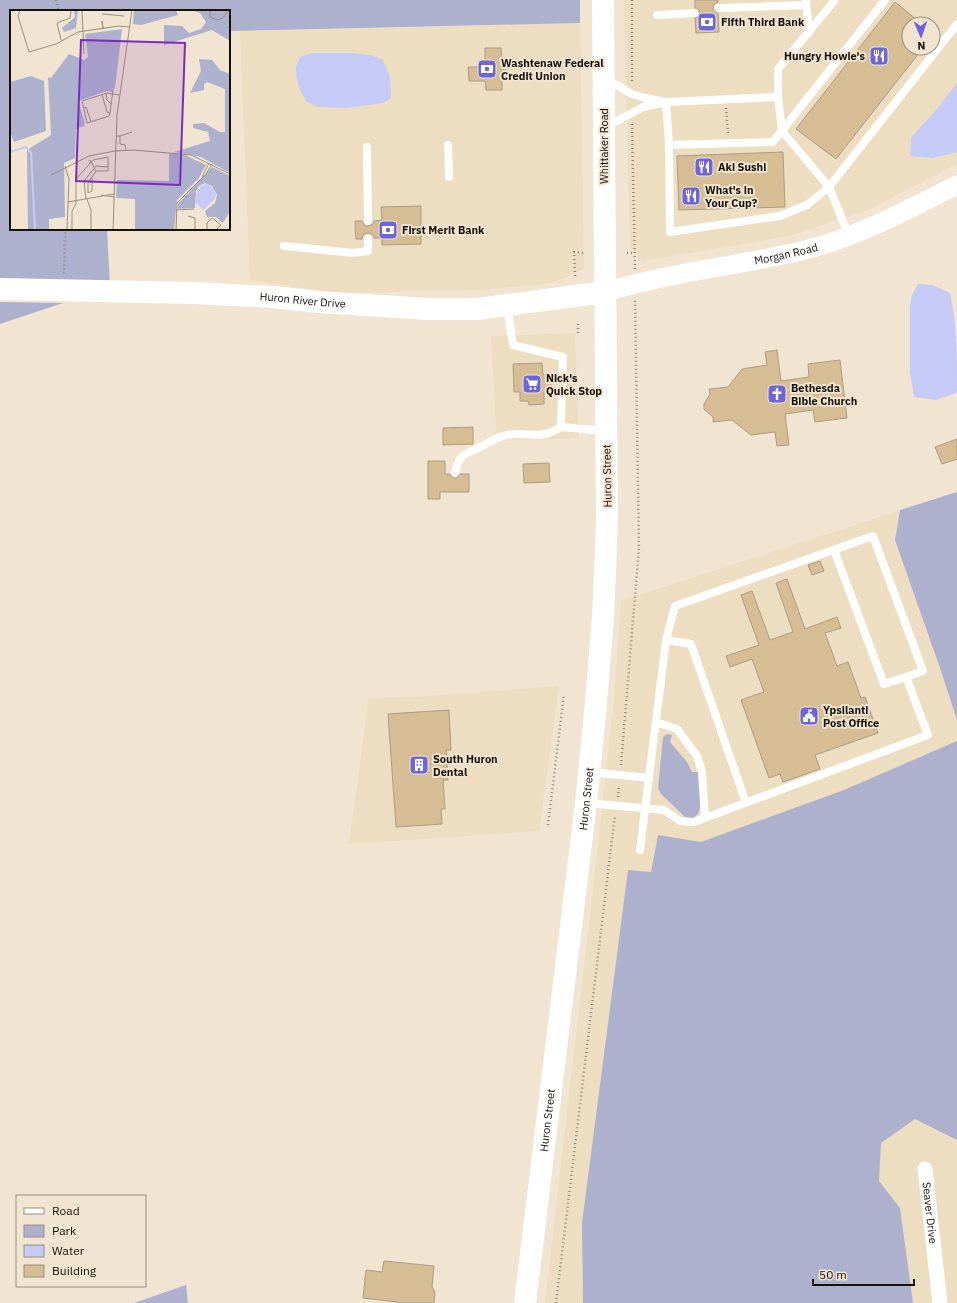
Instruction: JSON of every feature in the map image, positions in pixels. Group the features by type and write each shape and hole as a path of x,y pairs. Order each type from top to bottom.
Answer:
{"main road":[{"name":"Whittaker Road","path":"603,0 605,292"},
{"name":"Huron River Drive","path":"0,289 203,293 422,309 478,309 605,292"},
{"name":"Huron Street","path":"525,1303 586,803 603,618 607,521 605,292"}],"street":[{"name":"Morgan Road","path":"605,292 642,282 801,251 849,236 957,185"},
{"name":"Seaver Drive","path":"925,1170 940,1303"}],"lane":[{"path":"835,0 778,69 778,97 782,131 829,187 849,236"},
{"path":"669,144 773,142 885,0"},
{"path":"718,8 806,2 809,32"},
{"path":"657,15 695,13"},
{"path":"666,102 669,144 670,232 780,216 807,205 829,187 957,24"},
{"path":"603,78 632,94 666,102"},
{"path":"604,128 643,107 666,102 778,97"},
{"path":"448,145 449,177"},
{"path":"366,147 368,221"},
{"path":"284,246 353,253 368,251 368,238"},
{"path":"506,305 513,345 563,357 561,427"},
{"path":"455,473 457,463 464,454 477,449 494,439 506,435 543,435 553,432 561,427 606,432"},
{"path":"640,850 666,640 675,606 873,536 922,671 884,684 834,550"},
{"path":"666,640 691,644 746,803"},
{"path":"586,803 664,810 680,821 694,822 928,735 906,677"},
{"path":"656,724 662,724 677,729 696,756 702,772 705,818"},
{"path":"589,772 649,778"}],"path":[{"path":"56,0 60,10"},
{"path":"632,0 632,85"},
{"path":"726,99 728,143"},
{"path":"627,253 634,255 632,118"},
{"path":"63,290 65,260 65,233 64,230"},
{"path":"575,276 574,252 583,253"},
{"path":"621,763 638,547 635,298"},
{"path":"578,324 578,335"},
{"path":"548,825 564,694"},
{"path":"618,797 619,790"},
{"path":"556,1303 615,816"}],"shaded area":[{"path":"624,0 957,0 957,164 870,209 789,236 642,261 630,247"},
{"path":"580,23 584,269 552,283 483,290 335,293 250,280 240,31"},
{"path":"575,333 579,438 497,441 491,336"},
{"path":"957,492 957,1303 545,1303 614,698 621,601"},
{"path":"559,686 539,831 349,844 369,698 414,697"}],"green space":[{"path":"0,0 580,0 580,23 230,31 230,10 10,10 10,230 107,230 110,286 0,282"},
{"path":"0,302 63,303 0,324"},
{"path":"957,492 957,720 895,540 900,510"},
{"path":"667,734 672,735 670,742 687,762 692,772 698,772 701,803 698,814 693,818 686,818 661,794 658,788 663,737"},
{"path":"957,741 957,1140 915,1119 881,1143 879,1181 900,1208 913,1303 583,1303 582,1223 628,870 651,872 658,835 701,842 844,790"},
{"path":"186,1285 188,1303 134,1303"}],"water":[{"path":"312,53 351,53 371,55 383,60 390,77 391,98 383,103 347,108 317,107 306,101 300,90 296,76 296,67 300,57"},
{"path":"957,83 957,152 933,158 910,156 911,138 937,109"},
{"path":"918,284 932,285 950,293 954,317 957,391 956,393 936,400 914,397 910,372 910,307 912,295"}],"building":[{"name":"Fifth Third Bank","path":"695,0 718,0 713,8 714,11 718,13 719,32 696,33 695,18 698,17 700,13 699,10 695,8"},
{"path":"895,2 912,16 901,16 901,56 917,56 836,159 796,129"},
{"name":"Washtenaw Federal Credit Union","path":"485,48 501,48 502,59 505,60 506,70 502,70 502,90 486,90 485,81 469,81 468,67 485,67"},
{"path":"783,152 785,207 679,210 677,156"},
{"name":"First Merit Bank","path":"421,206 421,244 382,245 382,238 374,238 373,235 368,233 363,235 362,239 356,239 355,221 362,221 365,226 368,226 373,224 374,221 382,220 381,207"},
{"name":"Bethesda Bible Church","path":"777,350 781,381 809,377 808,364 840,360 847,418 815,422 813,410 785,414 789,445 777,446 775,432 751,435 732,420 713,422 713,417 704,409 704,404 710,394 709,389 728,387 742,369 767,365 765,352"},
{"name":"Nick's Quick Stop","path":"542,363 543,375 551,375 551,392 544,392 544,404 529,405 528,401 520,401 520,392 514,392 513,364"},
{"path":"473,427 473,444 443,445 443,428"},
{"path":"957,439 957,459 942,464 935,447"},
{"path":"428,461 445,461 445,474 450,474 453,478 457,478 460,474 469,474 469,492 440,492 440,499 428,499"},
{"path":"549,463 550,482 524,483 523,464"},
{"path":"820,561 824,571 812,575 808,565"},
{"name":"Ypsilanti Post Office","path":"787,579 805,629 837,617 841,628 825,633 837,666 848,662 861,698 865,697 878,733 815,755 820,769 783,782 780,774 769,778 741,700 764,692 752,659 730,667 726,656 759,645 741,595 752,591 770,640 793,632 776,583"},
{"name":"South Huron Dental","path":"449,710 451,750 446,750 448,780 443,780 445,809 441,809 442,824 396,827 388,714"},
{"path":"384,1261 434,1266 432,1287 435,1292 434,1303 397,1303 363,1298 366,1270 382,1272"}],"place":[{"name":"Fifth Third Bank","path":"707,22"},
{"name":"Hungry Howie's","path":"879,56"},
{"name":"Washtenaw Federal Credit Union","path":"487,69"},
{"name":"Aki Sushi","path":"704,167"},
{"name":"What's in Your Cup?","path":"691,196"},
{"name":"First Merit Bank","path":"388,230"},
{"name":"Nick's Quick Stop","path":"532,384"},
{"name":"Bethesda Bible Church","path":"777,394"},
{"name":"Ypsilanti Post Office","path":"809,716"},
{"name":"South Huron Dental","path":"419,765"}]}
